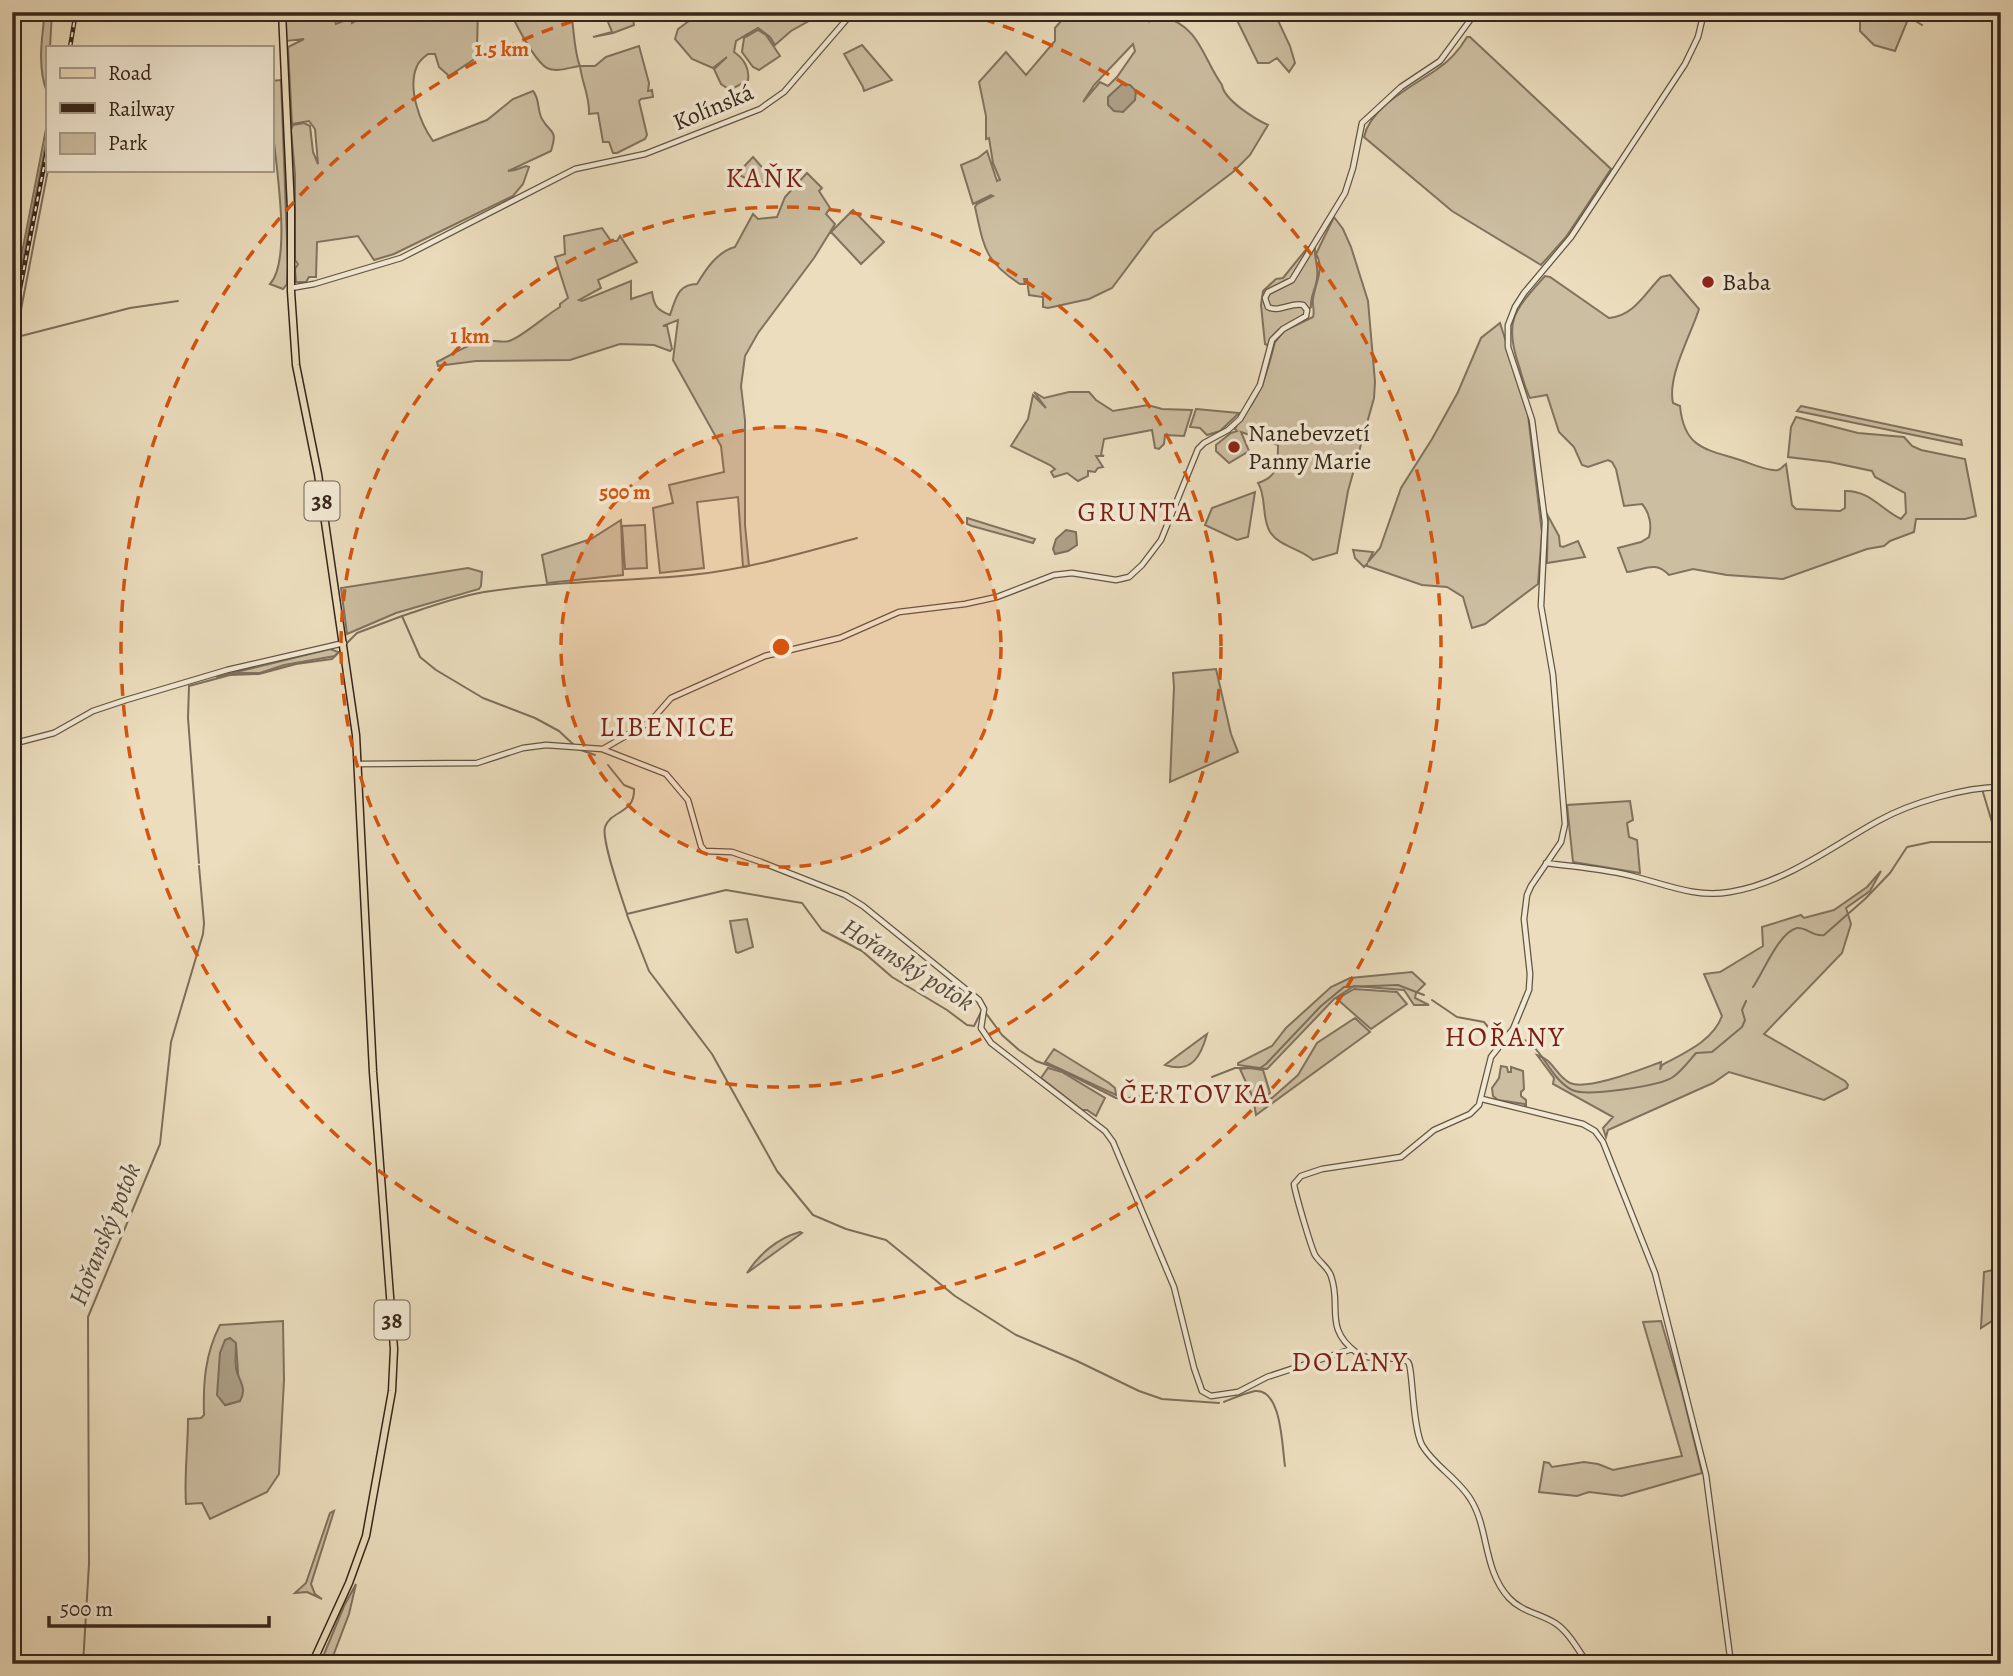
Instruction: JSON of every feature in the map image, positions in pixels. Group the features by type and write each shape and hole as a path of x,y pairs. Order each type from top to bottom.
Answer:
{"main road":[{"name":"38","path":"282,12 296,370 318,474 344,643 358,764 373,1072 394,1363 388,1414 366,1536 312,1664"}],"street":[{"name":"Kolínská","path":"291,288 314,284 401,257 589,164 645,154 760,109 784,92 853,12"},
{"path":"602,749 650,722 671,698 765,656 840,638 899,612 997,597 1054,575 1073,573 1116,580 1136,572 1161,540 1198,449 1240,419 1260,385 1276,334 1306,316 1307,310 1303,305 1296,303 1273,309 1268,307 1265,298 1268,292 1292,280 1345,192 1362,123 1401,87 1445,56 1476,12"},
{"path":"1588,1664 1559,1626 1525,1611 1500,1587 1491,1567 1471,1499 1420,1442 1415,1423 1411,1392 1412,1369 1409,1363 1403,1359 1364,1356 1352,1348 1335,1324 1332,1277 1313,1251 1295,1190 1296,1181 1304,1174 1401,1157 1434,1130 1475,1111 1482,1099 1488,1065 1497,1048 1513,1029 1528,993 1530,974 1524,909 1531,886 1561,842 1566,824 1553,675 1541,606 1545,522 1532,420 1508,348 1508,325 1524,293 1571,237 1685,64 1698,37 1704,12"},
{"path":"331,646 339,639 340,620"},
{"path":"12,744 54,733 93,711 126,700 227,670 344,643"},
{"path":"331,646 341,650 346,665"},
{"path":"358,764 477,763 534,746 552,745 602,749 667,774 688,800 701,846 707,852 732,852 850,897 867,908 974,995 984,1011 981,1028 991,1043 1105,1131 1113,1142 1174,1287 1202,1391 1211,1396 1238,1392 1267,1377 1352,1348"},
{"path":"1546,863 1636,877 1692,892 1728,893 1771,880 1836,847 1887,816 1959,792 1979,787 2001,787"},
{"path":"1482,1099 1583,1124 1595,1131 1603,1142 1655,1273 1706,1475 1731,1664"}],"green space":[{"path":"45,12 52,12 50,46 46,46 46,89 41,62"},
{"path":"286,12 333,12 336,24 351,18 352,23 372,12 478,12 477,47 473,60 449,76 439,67 435,54 428,54 417,66 413,84 414,95 428,134 433,141 487,120 513,99 533,91 542,119 554,135 551,151 508,171 529,167 523,184 513,196 394,254 374,260 358,236 317,242 316,277 309,277 306,282 296,282 295,269 298,264 295,260 293,125 304,123 310,126 313,152 318,164 315,129 309,121 292,124 288,47 304,39 286,41"},
{"path":"510,12 571,12 580,66 555,70 547,68 526,43"},
{"path":"604,12 632,12 634,25 613,33 593,37 612,32"},
{"path":"701,12 825,12 791,31 775,45 770,37 758,28 736,41 734,52 745,64 748,80 730,90 721,84 714,69 727,57 713,68 692,59 675,39 678,29"},
{"path":"1069,12 1152,12 1150,21 1157,16 1155,12 1164,12 1163,16 1176,21 1193,36 1228,97 1248,114 1268,125 1250,155 1233,172 1154,232 1112,288 1089,299 1048,308 1043,307 1043,297 1029,295 1027,279 1024,279 1025,284 1020,284 1008,276 987,252 975,207 993,196 973,204 961,165 987,151 997,181 1000,180 993,163 989,138 986,139 986,116 979,82 1006,52 1026,75 1055,41 1055,28","holes":["1133,44 1135,51 1108,86 1100,82 1083,102 1094,85"]},
{"path":"1233,12 1274,12 1295,63 1289,72 1277,58 1269,63 1258,63"},
{"path":"1860,12 1911,12 1895,51 1874,45 1860,31"},
{"path":"758,30 766,35 780,56 759,70 753,67 742,52 744,38"},
{"path":"1467,37 1611,169 1566,237 1541,265 1452,211 1364,137 1368,126 1383,107 1445,63"},
{"path":"862,45 892,80 864,91 844,54"},
{"path":"639,46 649,83 648,91 652,90 653,97 639,101 647,135 645,139 617,153 613,153 609,142 603,142 598,113 589,114 580,66 595,66 606,57"},
{"path":"281,80 288,266 287,284 283,289 270,284 277,271 281,251 280,202 273,131 273,81"},
{"path":"46,129 46,143 12,316"},
{"path":"753,157 767,173 767,180 760,185 737,174"},
{"path":"807,173 822,188 819,191 830,208 826,214 835,224 814,258 758,333 745,356 741,386 745,420 745,525 749,566 743,567 738,497 697,502 704,568 660,573 653,508 673,503 669,485 724,472 721,446 673,360 678,320 663,326 667,326 672,349 670,351 654,345 620,344 570,360 476,361 438,366 437,362 474,344 507,342 514,339 560,307 568,298 555,257 565,254 564,236 602,228 611,241 617,241 620,236 637,262 598,280 601,288 579,300 631,281 631,299 652,292 657,307 670,315 682,289 697,284 717,257 735,247 753,214 758,219 777,217 785,197"},
{"path":"853,210 884,242 861,264 831,232"},
{"path":"1334,217 1351,247 1368,301 1375,382 1374,398 1348,491 1337,553 1313,560 1279,541 1267,526 1258,483 1270,477 1276,469 1278,445 1241,432 1249,451 1229,463 1216,451 1216,445 1237,431 1237,425 1262,386 1275,342 1284,331 1313,317 1313,299 1320,271 1316,254"},
{"path":"1308,247 1315,248 1317,270 1311,307 1300,318 1276,332 1269,346 1265,344 1261,305 1263,291 1276,279 1283,278"},
{"path":"1670,275 1699,309 1676,368 1672,392 1673,403 1680,406 1686,431 1698,445 1769,470 1778,470 1786,464 1792,505 1796,509 1840,511 1845,508 1845,491 1868,497 1901,519 1906,513 1905,493 1875,477 1872,471 1788,457 1791,427 1796,417 1858,433 1904,437 1912,446 1921,450 1965,459 1976,516 1965,519 1916,519 1914,532 1884,546 1867,549 1783,579 1727,575 1693,569 1669,575 1654,567 1627,572 1618,548 1649,537 1649,515 1642,504 1624,506 1612,462 1608,460 1588,467 1582,465 1574,447 1559,432 1547,395 1530,398 1514,350 1512,326 1519,307 1545,276 1609,318 1625,313 1638,303 1661,277"},
{"path":"1500,323 1527,407 1542,533 1538,584 1485,624 1472,628 1463,597 1447,587 1422,585 1367,564 1364,567 1355,558 1353,550 1373,552 1368,562 1380,548 1401,488 1458,392 1481,338"},
{"path":"1034,392 1044,398 1069,392 1089,392 1113,411 1148,405 1162,409 1192,410 1184,436 1165,435 1164,444 1159,449 1155,448 1152,430 1104,439 1101,455 1104,456 1096,456 1103,467 1095,472 1088,471 1088,476 1078,481 1067,473 1054,477 1051,472 1055,469 1050,465 1011,446 1028,419 1033,395 1046,408"},
{"path":"1801,406 1961,440 1962,445 1797,411"},
{"path":"1196,409 1239,413 1220,431 1207,435 1200,428 1190,427"},
{"path":"1255,492 1248,537 1237,540 1205,525 1212,508"},
{"path":"1548,516 1559,536 1560,546 1578,541 1585,557 1547,563"},
{"path":"967,518 1035,539 1033,543 972,526 967,524"},
{"path":"621,520 623,575 547,583 542,555 591,539"},
{"path":"645,525 647,568 625,569 622,526"},
{"path":"468,568 482,572 479,589 396,613 347,634 341,588"},
{"path":"330,649 338,652 335,656 284,665 260,673 234,673 216,677"},
{"path":"1216,669 1231,734 1238,752 1170,782 1173,673"},
{"path":"1630,801 1633,820 1627,823 1629,837 1637,840 1640,873 1573,862 1567,805"},
{"path":"1881,871 1870,891 1846,908 1851,924 1842,953 1764,1034 1845,1081 1847,1088 1824,1100 1729,1072 1713,1083 1608,1130 1606,1137 1603,1128 1613,1117 1553,1084 1554,1078 1537,1055 1547,1060 1565,1080 1578,1085 1616,1078 1661,1062 1660,1070 1662,1065 1705,1039 1718,1025 1722,1016 1704,974 1720,972 1763,946 1762,927 1801,915 1804,918 1834,910 1867,887"},
{"path":"747,919 753,947 738,953 730,921"},
{"path":"1412,972 1425,984 1415,998 1429,1005 1414,1005 1404,990 1354,986 1334,999 1267,1069 1238,1065 1272,1046 1286,1028 1331,987 1350,978"},
{"path":"1354,989 1397,992 1407,1004 1371,1029 1337,999"},
{"path":"1355,1018 1370,1032 1256,1115 1254,1103 1261,1104 1272,1098 1298,1075 1317,1043"},
{"path":"1207,1034 1198,1056 1189,1065 1165,1065"},
{"path":"1054,1049 1109,1083 1115,1088 1116,1095 1045,1062"},
{"path":"1501,1066 1507,1067 1508,1072 1511,1072 1511,1067 1523,1071 1524,1089 1521,1096 1526,1100 1526,1107 1524,1104 1498,1100 1493,1096 1492,1088 1499,1078"},
{"path":"1048,1068 1062,1072 1105,1098 1096,1116 1082,1110 1041,1078"},
{"path":"1240,1069 1263,1070 1270,1093 1260,1101 1253,1098"},
{"path":"802,1233 747,1273 757,1259 770,1248 784,1238"},
{"path":"2001,1268 2001,1315 1981,1328 1984,1272"},
{"path":"283,1321 284,1380 279,1474 267,1492 210,1519 202,1503 186,1504 188,1419 201,1418 204,1415 206,1369 220,1325","holes":["236,1343 240,1401 226,1405"]},
{"path":"1661,1321 1702,1473 1622,1496 1589,1492 1577,1496 1539,1492 1544,1462 1552,1467 1584,1462 1613,1470 1682,1456 1643,1322"},
{"path":"334,1511 311,1584 315,1594 322,1599 307,1592 295,1593 306,1583 330,1513"},
{"path":"356,1584 349,1614 330,1664 320,1664 344,1606"}],"shaded area":[{"path":"1122,84 1130,85 1136,91 1135,100 1123,112 1114,111 1108,105 1108,97"},
{"path":"1066,530 1076,532 1077,545 1068,551 1055,554 1053,549 1056,539"},
{"path":"230,1338 236,1343 236,1368 243,1392 240,1401 225,1405 217,1395 220,1353 225,1340"}],"waterway":[{"path":"1909,17 1922,25"},
{"path":"19,320 48,172"},
{"path":"21,336 130,308 178,301"},
{"path":"17,320 15,337 18,337"},
{"path":"12,419 16,428"},
{"path":"402,616 484,592 733,569 857,538"},
{"name":"Hořanský potok","path":"347,643 357,633 402,616 420,657 436,670 483,698 535,718 559,731 574,745"},
{"name":"Hořanský potok","path":"199,863 188,718 189,686 230,675 259,674 296,664 332,659 339,652"},
{"name":"Hořanský potok","path":"578,749 595,755"},
{"name":"Hořanský potok","path":"608,765 624,785 634,789 631,803 612,817 605,827 609,856 627,914 726,890 802,903 822,930 862,951 892,977 967,1025 974,1026 981,1012 985,1012 1002,1035 1036,1061 1061,1070 1116,1098 1201,1088"},
{"name":"Hořanský potok","path":"1982,789 1998,842"},
{"name":"Hořanský potok","path":"1753,987 1772,954 1790,931 1797,928 1824,935 1890,873 1907,847 1931,842 1994,842"},
{"name":"Hořanský potok","path":"83,1664 89,1564 88,1317 160,1144 171,1042 203,934 199,866"},
{"path":"627,915 649,971 712,1054 777,1171 813,1215 846,1229 886,1240 955,1296 1016,1335 1162,1399 1219,1403"},
{"name":"Hořanský potok","path":"1212,1077 1235,1068 1260,1068 1266,1064 1321,1006 1344,987 1398,985 1424,995"},
{"name":"Hořanský potok","path":"1432,1000 1457,1017 1484,1022 1495,1041 1503,1047 1518,1040 1525,1040 1533,1046 1558,1079 1572,1090 1580,1092 1639,1087 1673,1077 1696,1053 1712,1052 1742,1027 1745,1020 1742,1010 1746,1001"},
{"path":"1224,1402 1255,1391 1264,1393 1271,1399 1279,1421 1285,1466"}],"railway":[{"path":"70,46 76,12"},
{"path":"12,329 46,156"}],"place":[{"name":"Baba","path":"1708,282"},
{"name":"Nanebevzetí Panny Marie","path":"1234,447"}],"district":[{"name":"KAŇK","path":"765,177"},
{"name":"GRUNTA","path":"1136,511"},
{"name":"LIBENICE","path":"668,726"},
{"name":"HOŘANY","path":"1505,1036"},
{"name":"ČERTOVKA","path":"1195,1093"},
{"name":"DOLANY","path":"1350,1361"}]}
